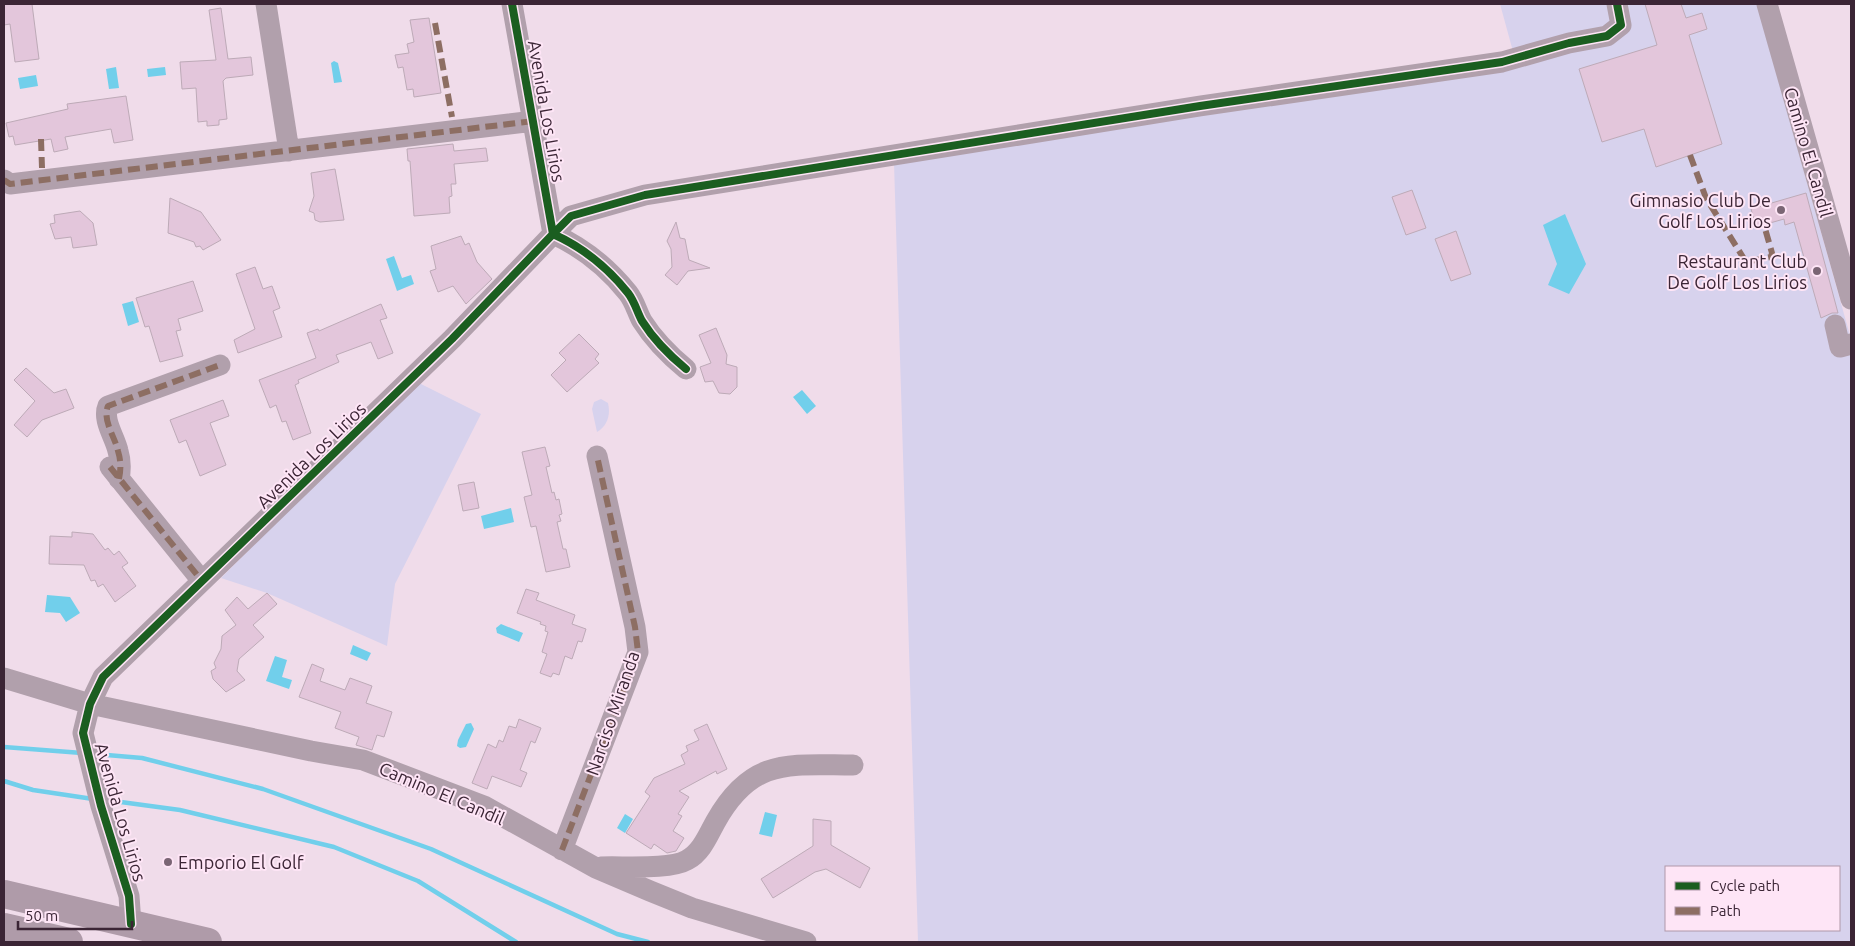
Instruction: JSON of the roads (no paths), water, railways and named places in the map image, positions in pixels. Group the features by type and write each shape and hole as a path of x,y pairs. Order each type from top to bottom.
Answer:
{"highway":[{"path":"4,894 208,942"},
{"path":"4,927 69,942"}],"street":[{"path":"266,4 289,151"},
{"name":"Avenida Los Lirios","path":"131,924 129,896 100,799 83,733 90,704 103,677 452,340 553,234 512,4"},
{"path":"686,369 668,355 642,320 629,294 615,279 577,246 553,234 571,216 645,195 1200,106 1502,62 1569,43 1607,36 1621,25 1617,4"},
{"name":"Camino El Candil","path":"1767,4 1851,299"},
{"path":"4,180 10,184 534,121"},
{"path":"1835,325 1840,347 1851,344"},
{"path":"202,581 115,473 121,466 118,450 106,416 108,406 220,365"},
{"name":"Narciso Miranda","path":"562,850 638,652 635,627 597,456"},
{"path":"4,678 90,704"},
{"name":"Camino El Candil","path":"90,704 311,751 364,760 484,806 596,868 692,908 806,942"},
{"path":"596,868 674,865 689,860 700,849 723,808 747,782 769,770 782,766 853,765"}],"water":[{"path":"334,61 338,63 342,82 334,83 331,63"},
{"path":"116,67 119,88 109,89 106,69"},
{"path":"165,67 166,75 148,77 147,69"},
{"path":"36,75 38,86 20,89 18,78"},
{"path":"1565,214 1586,264 1569,294 1548,285 1557,264 1543,225"},
{"path":"394,256 402,278 411,275 414,284 397,291 386,259"},
{"path":"133,301 139,322 128,326 122,304"},
{"path":"802,390 816,406 807,414 793,397"},
{"path":"511,508 514,522 484,529 481,516"},
{"path":"47,595 70,597 80,613 66,622 60,613 45,612"},
{"path":"501,624 523,633 519,642 497,633 496,628"},
{"path":"353,645 371,653 367,661 350,654"},
{"path":"275,656 287,660 282,677 292,680 289,689 266,681"},
{"path":"471,723 474,729 466,747 460,748 457,746 458,740 466,724"},
{"path":"765,812 777,815 772,837 759,834"},
{"path":"625,814 633,819 625,833 617,828"}],"waterway":[{"path":"4,747 82,753"},
{"path":"95,754 142,758 263,789 431,849 617,934 648,942"},
{"path":"4,781 33,790 93,799"},
{"path":"106,800 180,810 334,847 418,881 516,942"}],"place":[{"name":"Gimnasio Club De Golf Los Lirios","path":"1781,210"},
{"name":"Restaurant Club De Golf Los Lirios","path":"1817,271"},
{"name":"Emporio El Golf","path":"168,862"}]}
